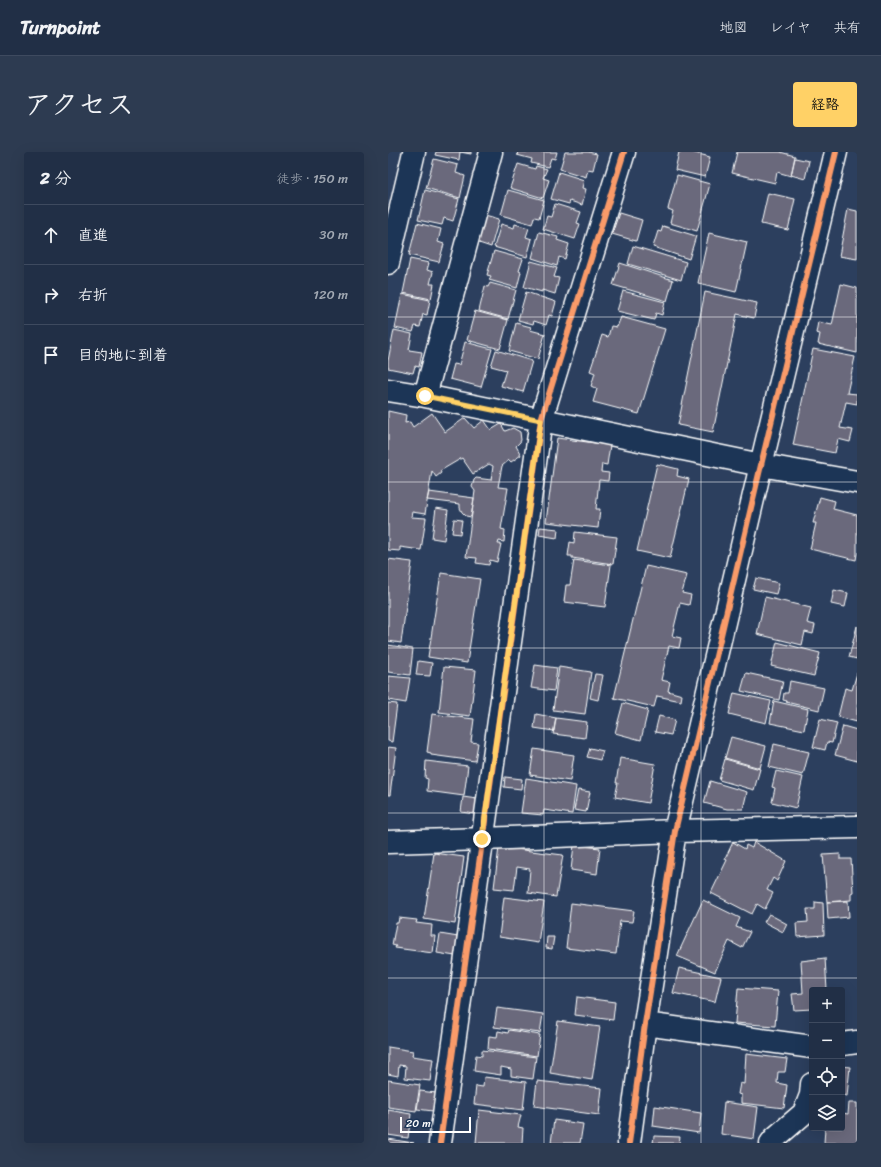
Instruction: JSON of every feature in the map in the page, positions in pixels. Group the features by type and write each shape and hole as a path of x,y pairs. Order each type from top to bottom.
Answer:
{"street":[{"path":"388,264 414,152"},
{"path":"425,396 491,152"},
{"path":"440,1143 541,420 624,152"},
{"path":"629,1143 645,1024 675,831 836,152"},
{"path":"388,390 425,396 761,465 857,482"},
{"path":"388,842 675,831 857,827"},
{"path":"645,1024 809,1047"},
{"path":"845,1044 857,1042"},
{"path":"772,1143 775,1138 804,1113 811,1095"}],"building":[{"path":"436,152 460,152 459,160 435,155"},
{"path":"460,152 471,152 471,154"},
{"path":"518,152 557,152 555,159 551,158 548,167 531,163 532,159 517,155"},
{"path":"565,152 588,152 597,154 593,170 588,169 586,177 560,169"},
{"path":"679,152 691,152 710,157 705,177 675,170"},
{"path":"737,152 780,152 795,156 791,176 777,172 775,183 732,173"},
{"path":"795,158 809,161 805,179 791,175"},
{"path":"434,159 458,165 456,173 465,176 460,198 426,188"},
{"path":"518,164 535,169 536,166 547,169 543,178 549,180 543,198 510,188"},
{"path":"559,172 584,180 582,188 586,189 582,205 570,201 569,204 551,199"},
{"path":"677,175 710,184 697,231 670,223 673,211 668,209"},
{"path":"425,190 459,199 453,221 444,218 442,225 418,220"},
{"path":"508,190 544,200 539,218 534,217 532,224 501,215"},
{"path":"768,193 795,199 788,230 761,224"},
{"path":"555,204 581,212 577,223 580,224 575,239 543,229 547,216 551,217"},
{"path":"848,209 857,211 857,259 839,256"},
{"path":"619,213 642,220 636,241 612,234"},
{"path":"485,215 499,219 491,247 476,242"},
{"path":"417,223 441,229 438,242 444,244 439,262 409,255"},
{"path":"501,224 514,228 515,224 529,228 526,237 532,239 527,257 494,247"},
{"path":"663,226 696,236 689,259 653,247 658,231 661,232"},
{"path":"539,232 558,237 557,240 569,244 565,259 559,257 557,266 532,258"},
{"path":"709,233 747,242 736,292 698,283"},
{"path":"633,246 686,262 681,280 628,264"},
{"path":"494,251 523,259 519,271 521,272 517,288 489,280 491,276 487,275"},
{"path":"410,259 429,263 427,270 433,272 430,284 434,284 431,299 403,293"},
{"path":"531,261 557,268 554,277 559,278 555,294 524,287"},
{"path":"620,263 673,280 667,301 613,285"},
{"path":"490,283 516,290 508,319 479,311 485,286 488,287"},
{"path":"841,284 857,288 857,353 818,344 820,334 816,333 818,322 832,325"},
{"path":"623,291 665,302 662,315 656,313 654,320 617,311"},
{"path":"526,292 556,302 552,316 549,315 546,325 534,321 533,324 518,320"},
{"path":"705,292 757,303 754,318 737,314 713,432 678,425"},
{"path":"402,294 430,300 427,315 423,314 420,327 415,326 413,332 395,328"},
{"path":"475,311 508,320 500,349 467,340"},
{"path":"621,317 665,329 639,414 593,402 597,389 591,386 595,373 590,371 602,335 608,337 611,326 617,327"},
{"path":"516,323 531,327 530,330 545,334 538,359 509,351"},
{"path":"394,330 412,334 409,350 422,352 419,367 415,366 413,373 388,368"},
{"path":"465,342 492,349 481,387 450,379 454,364 459,365"},
{"path":"813,349 855,357 847,393 857,394 857,404 846,402 840,428 853,430 850,442 838,439 835,453 793,445"},
{"path":"496,350 532,361 523,392 501,386 506,370 491,366"},
{"path":"388,411 406,415 405,423 410,422 413,427 432,413 445,432 465,418 474,428 484,420 491,430 501,424 505,431 513,428 520,432 521,440 516,446 521,455 511,462 509,460 502,466 498,487 508,488 501,529 505,530 504,542 499,541 498,544 501,544 497,562 490,560 489,565 476,563 477,558 466,557 475,491 472,487 474,480 476,478 491,480 493,466 489,464 473,474 462,458 440,471 441,473 436,477 432,471 425,514 412,512 411,517 426,518 421,550 400,547 400,551 388,550"},
{"path":"557,438 610,445 607,465 602,464 601,472 609,473 608,481 599,480 596,509 600,509 598,528 546,522"},
{"path":"657,464 678,469 677,476 689,479 670,558 637,551"},
{"path":"429,492 474,498 471,517 466,516 462,512 460,504 427,500"},
{"path":"820,497 835,501 833,509 857,515 856,560 810,549 816,523 813,523"},
{"path":"436,508 448,510 444,540 432,538"},
{"path":"454,519 462,520 460,534 452,533"},
{"path":"540,527 558,529 557,538 539,535"},
{"path":"575,532 617,537 613,564 572,558 572,556 568,556 570,542 574,543"},
{"path":"388,559 412,562 401,643 388,641"},
{"path":"574,560 611,565 605,607 564,602 566,585 570,585"},
{"path":"646,566 687,575 682,593 691,595 689,605 680,603 672,636 681,638 679,648 669,646 661,680 670,682 668,691 682,695 681,701 657,696 654,707 614,698"},
{"path":"441,573 480,579 467,663 428,657"},
{"path":"756,578 779,583 776,594 753,589"},
{"path":"834,590 848,593 845,607 831,604"},
{"path":"765,597 811,608 807,623 815,625 813,634 805,632 802,645 757,634"},
{"path":"857,626 857,659 849,657"},
{"path":"777,642 820,653 814,676 771,666"},
{"path":"388,645 413,649 410,675 388,672"},
{"path":"418,661 432,663 430,676 416,675"},
{"path":"535,665 557,668 554,691 531,688"},
{"path":"444,667 476,670 470,716 439,712"},
{"path":"559,667 591,672 585,714 553,710"},
{"path":"746,673 783,681 779,700 741,691"},
{"path":"857,673 857,722 838,717 845,688 852,690"},
{"path":"595,674 603,675 598,700 590,698"},
{"path":"388,676 410,678 406,703 388,700"},
{"path":"790,681 824,688 819,710 783,700 784,693 788,693"},
{"path":"734,693 771,701 766,723 729,714"},
{"path":"774,701 808,709 804,730 770,723"},
{"path":"388,703 397,704 392,742 388,741"},
{"path":"623,703 648,710 641,740 615,733"},
{"path":"432,714 474,719 471,742 478,743 475,761 431,755 431,753 427,752"},
{"path":"536,714 556,718 554,731 534,728"},
{"path":"659,716 675,720 671,735 655,732"},
{"path":"556,718 587,722 585,738 553,734"},
{"path":"820,719 837,723 832,743 827,742 825,750 813,747"},
{"path":"843,726 857,730 857,761 835,755"},
{"path":"731,737 766,746 760,768 725,758"},
{"path":"774,744 809,752 803,775 769,767"},
{"path":"388,747 396,748 390,795 388,795"},
{"path":"590,748 603,751 600,760 587,757"},
{"path":"534,749 574,755 570,781 530,775"},
{"path":"620,758 655,764 648,803 615,797"},
{"path":"725,759 760,769 754,790 719,780"},
{"path":"426,761 468,766 464,796 427,791 428,779 425,778"},
{"path":"776,771 803,777 796,808 772,802 775,788 772,787"},
{"path":"505,777 522,779 521,789 504,787"},
{"path":"526,778 576,786 572,814 544,810 543,815 521,813"},
{"path":"710,781 747,792 743,809 727,809 704,803"},
{"path":"578,790 590,792 586,812 574,810"},
{"path":"463,797 477,799 475,814 461,812"},
{"path":"733,842 745,849 746,845 752,848 754,842 786,861 777,881 773,878 767,890 773,893 765,909 757,904 752,914 711,893 727,860 725,859"},
{"path":"574,845 600,848 597,874 571,870"},
{"path":"499,847 563,855 556,897 528,893 530,869 517,867 514,890 494,888"},
{"path":"434,853 464,857 455,924 424,919"},
{"path":"840,854 840,859 851,859 853,892 851,893 851,900 827,902 823,855"},
{"path":"504,897 544,902 538,943 499,937"},
{"path":"703,900 740,918 736,927 750,932 742,948 729,941 715,972 677,956"},
{"path":"848,901 849,917 828,919 827,902"},
{"path":"815,902 823,903 824,935 797,937 796,923 808,922 807,909 815,909"},
{"path":"571,903 634,911 632,922 620,921 616,954 566,948"},
{"path":"769,914 787,924 783,932 764,922"},
{"path":"399,918 417,920 416,923 432,925 431,936 435,936 433,953 395,948 396,946 392,945 396,923 398,923"},
{"path":"440,934 458,937 455,956 437,953"},
{"path":"547,937 554,937 552,949 546,948"},
{"path":"825,958 827,987 809,987 809,1009 794,1010 792,994 803,993 801,961"},
{"path":"679,968 721,977 715,1002 673,993"},
{"path":"738,988 778,991 775,1026 735,1023"},
{"path":"577,997 615,1002 613,1020 575,1015"},
{"path":"497,1008 543,1014 540,1033 494,1027"},
{"path":"558,1021 600,1027 592,1080 550,1073"},
{"path":"509,1030 540,1035 537,1056 488,1049 489,1036 497,1037 498,1031 508,1033"},
{"path":"388,1047 413,1051 412,1056 433,1059 430,1081 405,1078 406,1066 399,1065 398,1076 388,1074"},
{"path":"482,1050 536,1057 533,1079 511,1076 511,1069 501,1067 501,1075 474,1071 476,1055 482,1056"},
{"path":"746,1054 787,1059 785,1072 778,1072 777,1083 787,1085 784,1108 741,1103 741,1095 738,1094 740,1083 744,1084"},
{"path":"845,1066 850,1067 847,1096 845,1096"},
{"path":"484,1077 526,1082 523,1110 474,1104 476,1086 483,1087"},
{"path":"388,1080 420,1085 416,1111 388,1107"},
{"path":"537,1081 602,1088 599,1115 534,1106"},
{"path":"420,1091 436,1093 433,1111 417,1109"},
{"path":"724,1102 758,1107 754,1139 721,1134"},
{"path":"849,1103 857,1103 857,1143 824,1143 825,1131 845,1131 845,1114 848,1114"},
{"path":"655,1106 701,1113 699,1133 653,1126"},
{"path":"388,1110 411,1114 408,1138 388,1135"},
{"path":"479,1110 521,1115 518,1127 523,1128 522,1143 476,1143"},
{"path":"554,1120 583,1124 580,1143 551,1143"},
{"path":"654,1136 680,1137 679,1143 653,1143"},
{"path":"388,1139 414,1143 388,1143"}],"cycle path":[{"path":"440,1143 541,420 624,152"},
{"path":"629,1143 645,1024 675,831 836,152"}],"route":[{"path":"425,396 541,420 482,839"}]}
